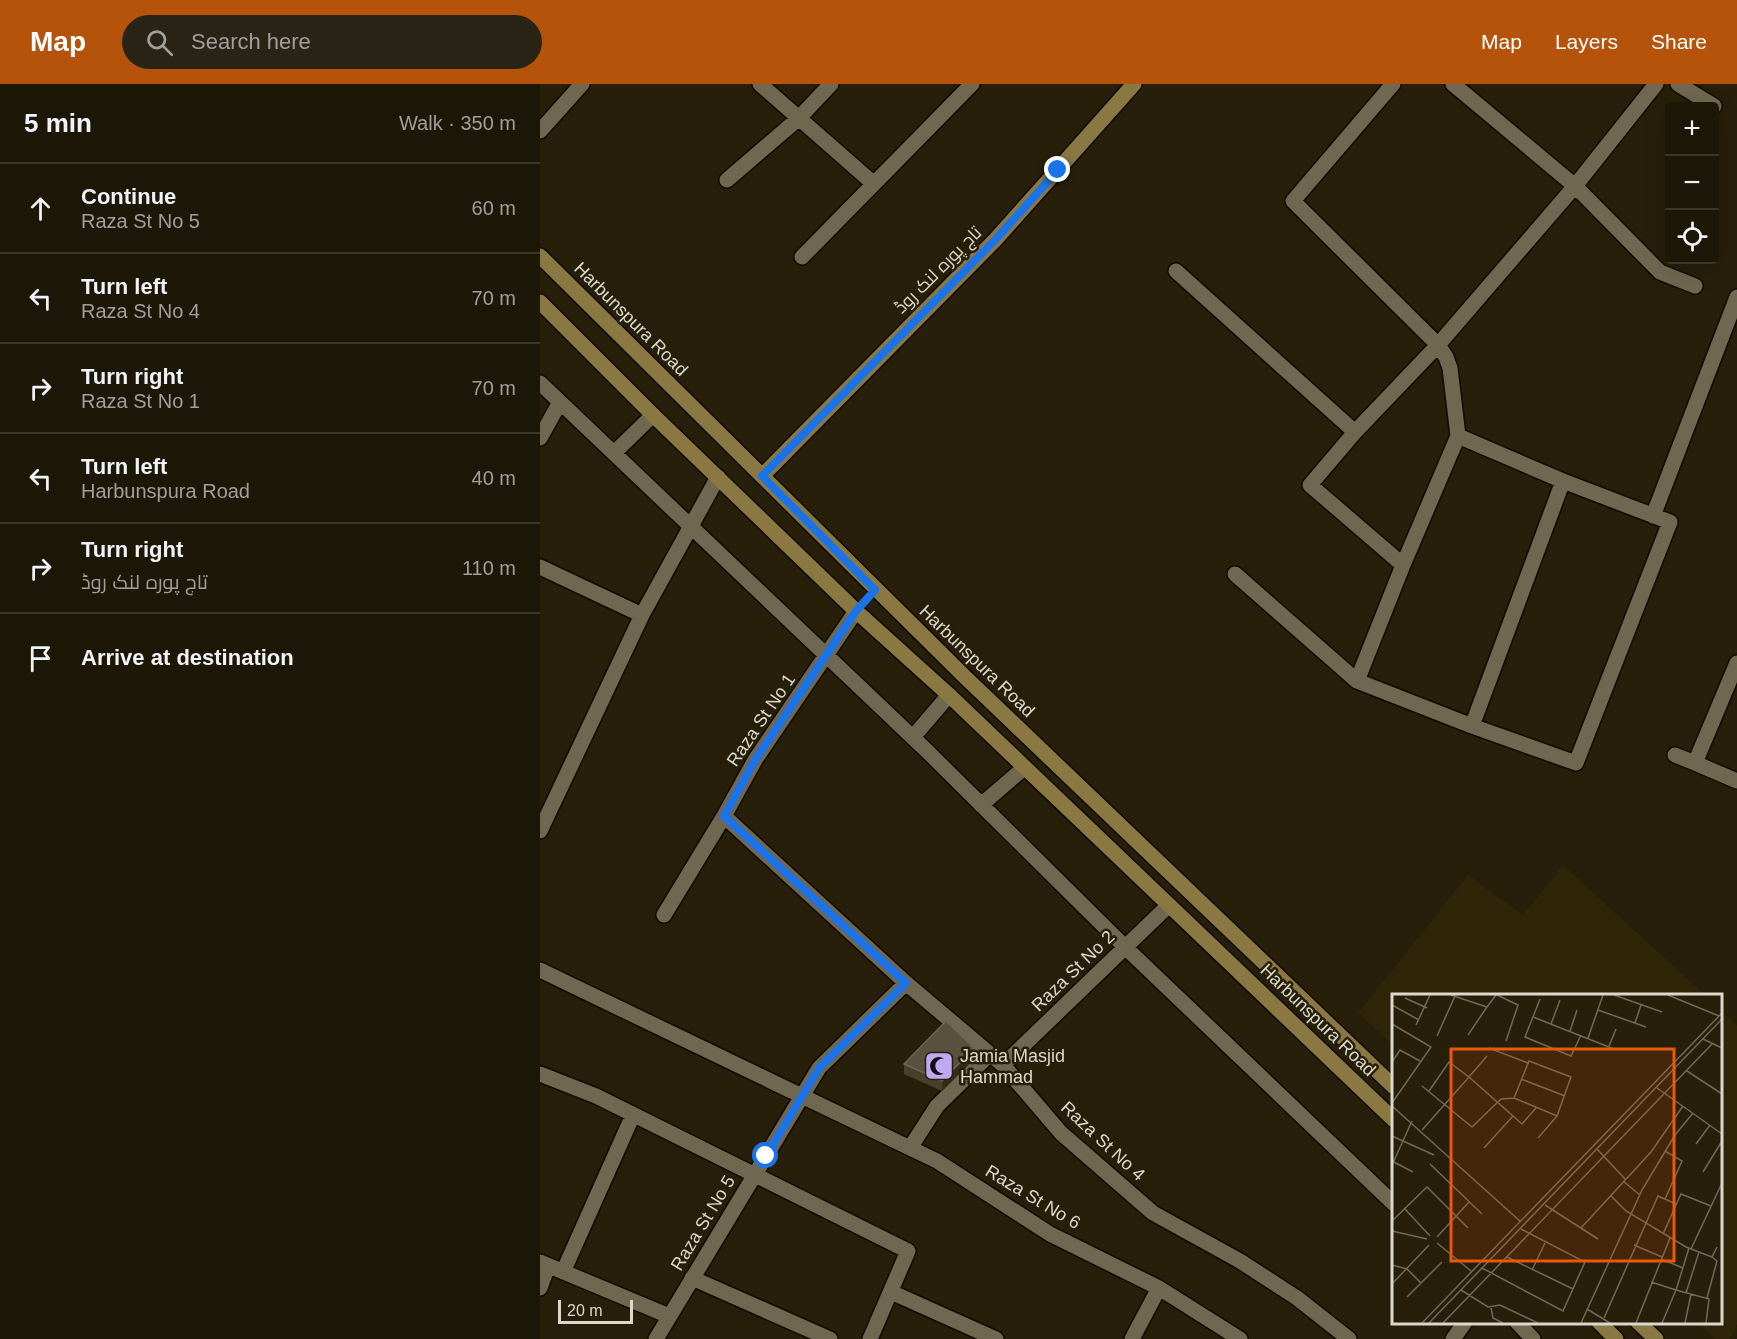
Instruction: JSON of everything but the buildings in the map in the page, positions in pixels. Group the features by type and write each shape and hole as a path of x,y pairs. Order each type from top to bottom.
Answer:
{"main road":[{"name":"تاج پورہ لنک روڈ","path":"762,476 996,239 1134,84"},
{"name":"Harbunspura Road","path":"540,256 875,590 1392,1085"},
{"name":"Harbunspura Road","path":"540,302 856,611 949,695 1392,1118"},
{"path":"856,611 875,590"},
{"path":"1381,1107 1392,1094"},
{"path":"1600,1324 1616,1339"},
{"path":"1639,1324 1656,1339"}],"street":[{"path":"540,131 582,84"},
{"path":"760,84 874,184"},
{"path":"727,180 798,119 831,84"},
{"path":"802,257 972,84"},
{"path":"1357,681 1458,436 1450,368 1438,345 1293,201 1393,84"},
{"path":"1454,84 1575,186 1660,272 1695,286"},
{"path":"1403,565 1310,485 1355,432 1438,345 1575,186 1656,84"},
{"path":"1678,84 1706,102"},
{"path":"1176,271 1355,432"},
{"path":"1653,516 1737,297"},
{"path":"540,383 913,737 1126,948 1392,1202"},
{"path":"540,438 560,402"},
{"path":"614,453 653,415"},
{"path":"1235,574 1357,681 1472,726 1576,763 1670,522 1563,481 1458,436"},
{"path":"540,831 642,615 718,477"},
{"path":"1472,726 1563,481"},
{"path":"540,567 642,615"},
{"name":"Raza St No 1","path":"664,915 755,760 856,611"},
{"path":"1695,763 1737,663"},
{"path":"913,737 949,695"},
{"path":"1675,755 1737,782"},
{"path":"981,805 1024,768"},
{"name":"Raza St No 4","path":"724,816 906,983 1003,1065 1061,1133 1154,1213 1240,1261 1298,1298 1348,1339"},
{"name":"Raza St No 2","path":"1003,1065 1169,905"},
{"name":"Raza St No 6","path":"540,970 937,1161 1050,1234 1159,1288 1240,1339"},
{"name":"Raza St No 5","path":"656,1339 819,1068 906,983"},
{"path":"910,1148 937,1106 990,1054"},
{"path":"540,1074 596,1096 908,1251 870,1339"},
{"path":"540,1288 633,1115"},
{"path":"550,1266 669,1316"},
{"path":"692,1278 830,1339"},
{"path":"1132,1339 1159,1288"},
{"path":"891,1292 996,1339"},
{"path":"1453,1339 1464,1324"},
{"path":"1517,1324 1533,1339"}],"shaded area":[{"path":"1563,865 1704,994 1392,994 1392,1044 1358,1013 1468,875 1523,915"},
{"path":"1722,1011 1737,1025 1737,1324 1730,1339 1715,1339 1698,1324 1722,1324"}],"place":[{"name":"Jamia Masjid Hammad","path":"939,1066"}],"route":[{"path":"766,1156 819,1068 906,983 724,816 755,760 856,611 875,590 762,476 996,239 1058,170"}]}
